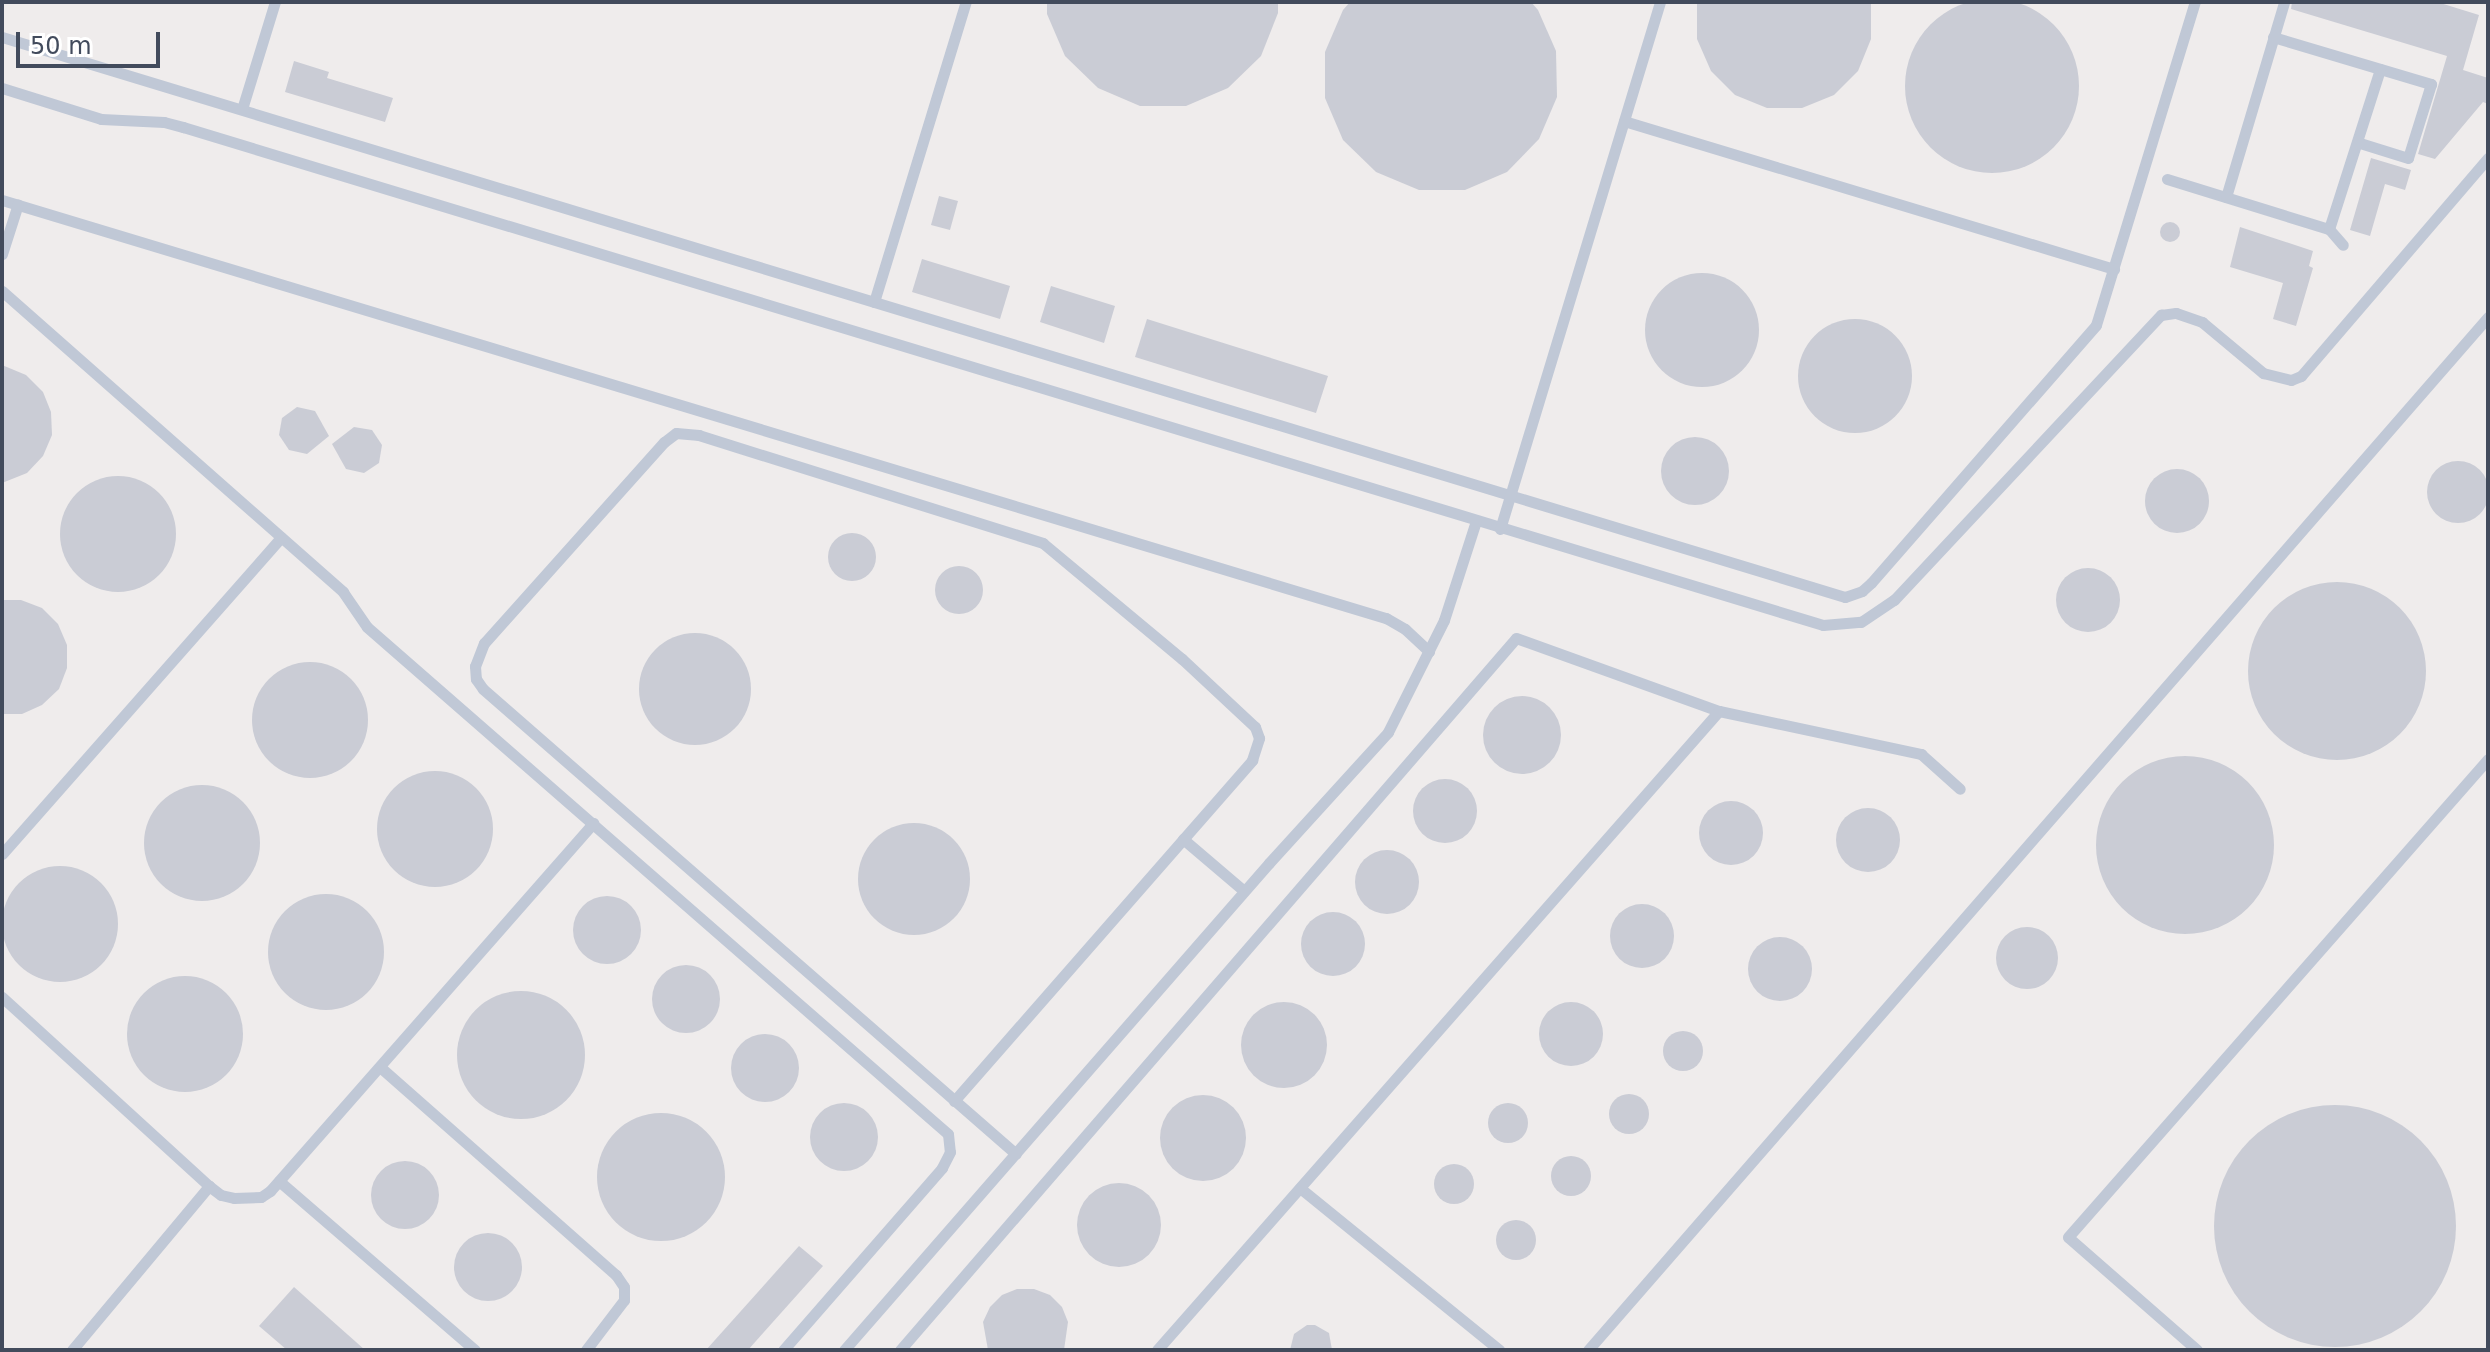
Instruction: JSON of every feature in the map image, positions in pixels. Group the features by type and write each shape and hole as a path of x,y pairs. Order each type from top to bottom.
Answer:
{"lane":[{"path":"242,109 275,2"},
{"path":"874,302 966,2"},
{"path":"1500,529 1660,2"},
{"path":"2,37 1835,595 1853,595 1871,583 2088,338 2099,317 2195,2"},
{"path":"2226,197 2284,2"},
{"path":"2273,37 2431,84 2408,158 2357,142"},
{"path":"2329,229 2380,69"},
{"path":"2,88 101,119 164,122 183,127 1823,625 1861,622 1894,600 2161,315 2176,313 2202,322 2263,373 2277,379 2301,376 2488,158"},
{"path":"1624,121 2114,269"},
{"path":"2167,179 2329,229 2343,245"},
{"path":"2,200 1386,618 1405,629 1429,651"},
{"path":"2,254 18,204"},
{"path":"2,291 343,592 367,627 948,1134 950,1152 942,1168 783,1350"},
{"path":"1588,1350 2488,317"},
{"path":"954,1101 1252,760 1259,738 1255,727 1236,706 1059,554 1030,536 699,435 676,433 664,442 484,643 475,666 483,689 954,1101 1016,1154"},
{"path":"844,1350 1244,891 1388,732 1444,620 1476,521"},
{"path":"2,854 281,538"},
{"path":"900,1350 1516,638 1719,711 1921,754 1960,789"},
{"path":"1157,1350 1719,711"},
{"path":"2197,1350 2068,1237 2488,759"},
{"path":"2,997 209,1186 221,1195 248,1199 261,1197 279,1181 593,823"},
{"path":"1183,839 1244,891"},
{"path":"380,1067 620,1280 625,1294 620,1310 586,1350"},
{"path":"279,1181 475,1350"},
{"path":"72,1350 209,1186"},
{"path":"1300,1188 1499,1350"}],"building":[{"path":"1992,-1 2025,5 2054,24 2073,53 2079,86 2073,119 2054,148 2025,167 1992,173 1959,167 1930,148 1911,119 1905,86 1911,53 1930,24 1959,5"},
{"path":"1047,2 1278,2 1278,13 1261,56 1228,88 1186,106 1140,106 1098,88 1065,56 1047,14"},
{"path":"1350,2 1531,2 1538,10 1556,51 1557,97 1539,139 1507,172 1465,190 1419,190 1376,172 1343,140 1325,98 1325,52 1343,10"},
{"path":"1697,2 1871,2 1871,39 1858,71 1834,95 1802,108 1767,108 1735,95 1711,71 1697,39"},
{"path":"2292,2 2437,2 2479,15 2463,70 2488,78 2488,104 2483,102 2435,159 2418,154 2447,56 2291,9"},
{"path":"294,61 329,72 327,78 393,98 385,122 285,92"},
{"path":"2371,158 2411,170 2405,190 2385,184 2370,236 2350,230"},
{"path":"939,196 958,201 950,230 931,225"},
{"path":"2170,222 2177,225 2180,232 2177,239 2170,242 2163,239 2160,232 2163,225"},
{"path":"2240,227 2313,251 2309,266 2313,268 2296,326 2273,319 2283,283 2230,267"},
{"path":"922,259 1010,286 1000,319 912,292"},
{"path":"1702,273 1724,277 1742,290 1755,308 1759,330 1755,352 1742,370 1724,383 1702,387 1680,383 1662,370 1649,352 1645,330 1649,308 1662,290 1680,277"},
{"path":"1051,286 1115,306 1104,343 1040,322"},
{"path":"1147,319 1328,376 1316,413 1135,357"},
{"path":"1855,319 1877,323 1895,336 1908,354 1912,376 1908,398 1895,416 1877,429 1855,433 1833,429 1815,416 1802,398 1798,376 1802,354 1815,336 1833,323"},
{"path":"2,365 26,375 43,392 51,412 52,435 43,456 27,473 2,483"},
{"path":"297,407 315,411 329,436 307,454 289,450 279,435 282,418"},
{"path":"354,427 372,430 382,445 379,463 364,473 346,469 332,444"},
{"path":"1695,437 1719,447 1729,471 1719,495 1695,505 1671,495 1661,471 1671,447"},
{"path":"2452,461 2464,461 2480,470 2487,480 2487,504 2480,514 2464,523 2452,523 2432,509 2427,498 2427,486 2441,466"},
{"path":"2177,469 2195,475 2203,483 2209,501 2203,519 2195,527 2177,533 2159,527 2151,519 2145,501 2151,483 2159,475"},
{"path":"118,476 140,481 159,493 171,512 176,534 171,556 159,575 140,587 118,592 96,587 77,575 65,556 60,534 65,512 77,493 96,481"},
{"path":"852,533 861,534 869,540 875,548 875,566 869,574 861,580 852,581 843,580 835,574 829,566 828,557 829,548 835,540 843,534"},
{"path":"959,566 976,573 983,590 976,607 959,614 942,607 935,590 942,573"},
{"path":"2088,568 2106,574 2114,582 2120,600 2114,618 2106,626 2088,632 2070,626 2062,618 2056,600 2062,582 2070,574"},
{"path":"2337,582 2371,589 2400,608 2419,637 2426,671 2419,705 2400,734 2371,753 2337,760 2303,753 2274,734 2255,705 2248,671 2255,637 2274,608 2303,589"},
{"path":"2,600 21,600 42,608 58,624 67,645 67,668 59,689 42,705 22,714 2,714"},
{"path":"695,633 716,638 734,650 746,668 751,689 746,710 734,728 716,740 695,745 674,740 656,728 644,710 639,689 644,668 656,650 674,638"},
{"path":"310,662 332,667 351,679 363,698 368,720 363,742 351,761 332,773 310,778 288,773 269,761 257,742 252,720 257,698 269,679 288,667"},
{"path":"1514,696 1530,696 1544,702 1555,713 1561,735 1555,757 1544,768 1530,774 1514,774 1500,768 1489,757 1483,743 1483,727 1489,713 1500,702"},
{"path":"2185,756 2219,763 2248,782 2267,811 2274,845 2267,879 2248,908 2219,927 2185,934 2151,927 2122,908 2103,879 2096,845 2103,811 2122,782 2151,763"},
{"path":"435,771 457,776 476,788 488,807 493,829 488,851 476,870 457,882 435,887 413,882 394,870 382,851 377,829 382,807 394,788 413,776"},
{"path":"1445,779 1463,785 1471,793 1477,811 1471,829 1463,837 1445,843 1427,837 1419,829 1413,811 1419,793 1427,785"},
{"path":"202,785 224,789 243,802 256,821 260,843 256,865 243,884 224,897 202,901 180,897 161,884 148,865 144,843 148,821 161,802 180,789"},
{"path":"1731,801 1749,807 1757,815 1763,833 1757,851 1749,859 1731,865 1713,859 1705,851 1699,833 1705,815 1713,807"},
{"path":"1868,808 1886,814 1894,822 1900,840 1894,858 1886,866 1868,872 1850,866 1842,858 1836,840 1842,822 1850,814"},
{"path":"914,823 935,827 953,840 966,858 970,879 966,900 953,918 935,931 914,935 893,931 875,918 862,900 858,879 862,858 875,840 893,827"},
{"path":"1387,850 1405,856 1413,864 1419,882 1413,900 1405,908 1387,914 1369,908 1361,900 1355,882 1361,864 1369,856"},
{"path":"60,866 82,871 101,883 113,902 118,924 113,946 101,965 82,977 60,982 38,977 19,965 7,946 2,924 7,902 19,883 38,871"},
{"path":"326,894 348,898 367,911 380,930 384,952 380,974 367,993 348,1006 326,1010 304,1006 285,993 272,974 268,952 272,930 285,911 304,898"},
{"path":"607,896 631,906 641,930 631,954 607,964 583,954 573,930 583,906"},
{"path":"1642,904 1660,910 1668,918 1674,936 1668,954 1660,962 1642,968 1624,962 1616,954 1610,936 1616,918 1624,910"},
{"path":"1333,912 1351,918 1359,926 1365,944 1359,962 1351,970 1333,976 1315,970 1307,962 1301,944 1307,926 1315,918"},
{"path":"2027,927 2049,936 2058,958 2049,980 2027,989 2005,980 1996,958 2005,936"},
{"path":"1780,937 1798,943 1806,951 1812,969 1806,987 1798,995 1780,1001 1762,995 1754,987 1748,969 1754,951 1762,943"},
{"path":"686,965 710,975 720,999 710,1023 686,1033 662,1023 652,999 662,975"},
{"path":"185,976 207,981 226,993 238,1012 243,1034 238,1056 226,1075 207,1087 185,1092 163,1087 144,1075 132,1056 127,1034 132,1012 144,993 163,981"},
{"path":"521,991 545,996 566,1010 580,1031 585,1055 580,1079 566,1100 545,1114 521,1119 497,1114 476,1100 462,1079 457,1055 462,1031 476,1010 497,996"},
{"path":"1284,1002 1300,1006 1314,1015 1323,1029 1327,1045 1323,1061 1314,1075 1300,1084 1284,1088 1268,1084 1254,1075 1245,1061 1241,1045 1245,1029 1254,1015 1268,1006"},
{"path":"1571,1002 1589,1008 1597,1016 1603,1034 1597,1052 1589,1060 1571,1066 1553,1060 1545,1052 1539,1034 1545,1016 1553,1008"},
{"path":"1683,1031 1697,1037 1703,1051 1697,1065 1683,1071 1669,1065 1663,1051 1669,1037"},
{"path":"765,1034 789,1044 799,1068 789,1092 765,1102 741,1092 731,1068 741,1044"},
{"path":"1629,1094 1643,1100 1649,1114 1643,1128 1629,1134 1615,1128 1609,1114 1615,1100"},
{"path":"1203,1095 1219,1099 1233,1108 1242,1122 1246,1138 1242,1154 1233,1168 1219,1177 1203,1181 1187,1177 1173,1168 1164,1154 1160,1138 1164,1122 1173,1108 1187,1099"},
{"path":"844,1103 868,1113 878,1137 868,1161 844,1171 820,1161 810,1137 820,1113"},
{"path":"1508,1103 1522,1109 1528,1123 1522,1137 1508,1143 1494,1137 1488,1123 1494,1109"},
{"path":"2335,1105 2359,1107 2381,1114 2420,1141 2447,1180 2454,1202 2454,1250 2447,1272 2420,1311 2381,1338 2359,1345 2335,1347 2311,1345 2289,1338 2250,1311 2223,1272 2216,1250 2214,1226 2216,1202 2223,1180 2250,1141 2289,1114 2311,1107"},
{"path":"661,1113 685,1118 706,1132 720,1153 725,1177 720,1201 706,1222 685,1236 661,1241 637,1236 616,1222 602,1201 597,1177 602,1153 616,1132 637,1118"},
{"path":"1571,1156 1585,1162 1591,1176 1585,1190 1571,1196 1557,1190 1551,1176 1557,1162"},
{"path":"405,1161 429,1171 439,1195 429,1219 405,1229 381,1219 371,1195 381,1171"},
{"path":"1454,1164 1468,1170 1474,1184 1468,1198 1454,1204 1440,1198 1434,1184 1440,1170"},
{"path":"1111,1183 1127,1183 1143,1190 1154,1201 1161,1225 1158,1241 1149,1255 1127,1267 1111,1267 1095,1260 1084,1249 1077,1233 1077,1217 1084,1201 1095,1190"},
{"path":"1516,1220 1530,1226 1536,1240 1530,1254 1516,1260 1502,1254 1496,1240 1502,1226"},
{"path":"488,1233 512,1243 522,1267 512,1291 488,1301 464,1291 454,1267 464,1243"},
{"path":"799,1246 823,1266 748,1350 706,1350"},
{"path":"294,1287 365,1350 287,1350 259,1326"},
{"path":"1017,1289 1034,1289 1050,1295 1062,1307 1068,1322 1064,1350 988,1350 983,1322 990,1307 1002,1295"},
{"path":"1307,1325 1315,1325 1329,1333 1332,1350 1290,1350 1294,1334"}]}
